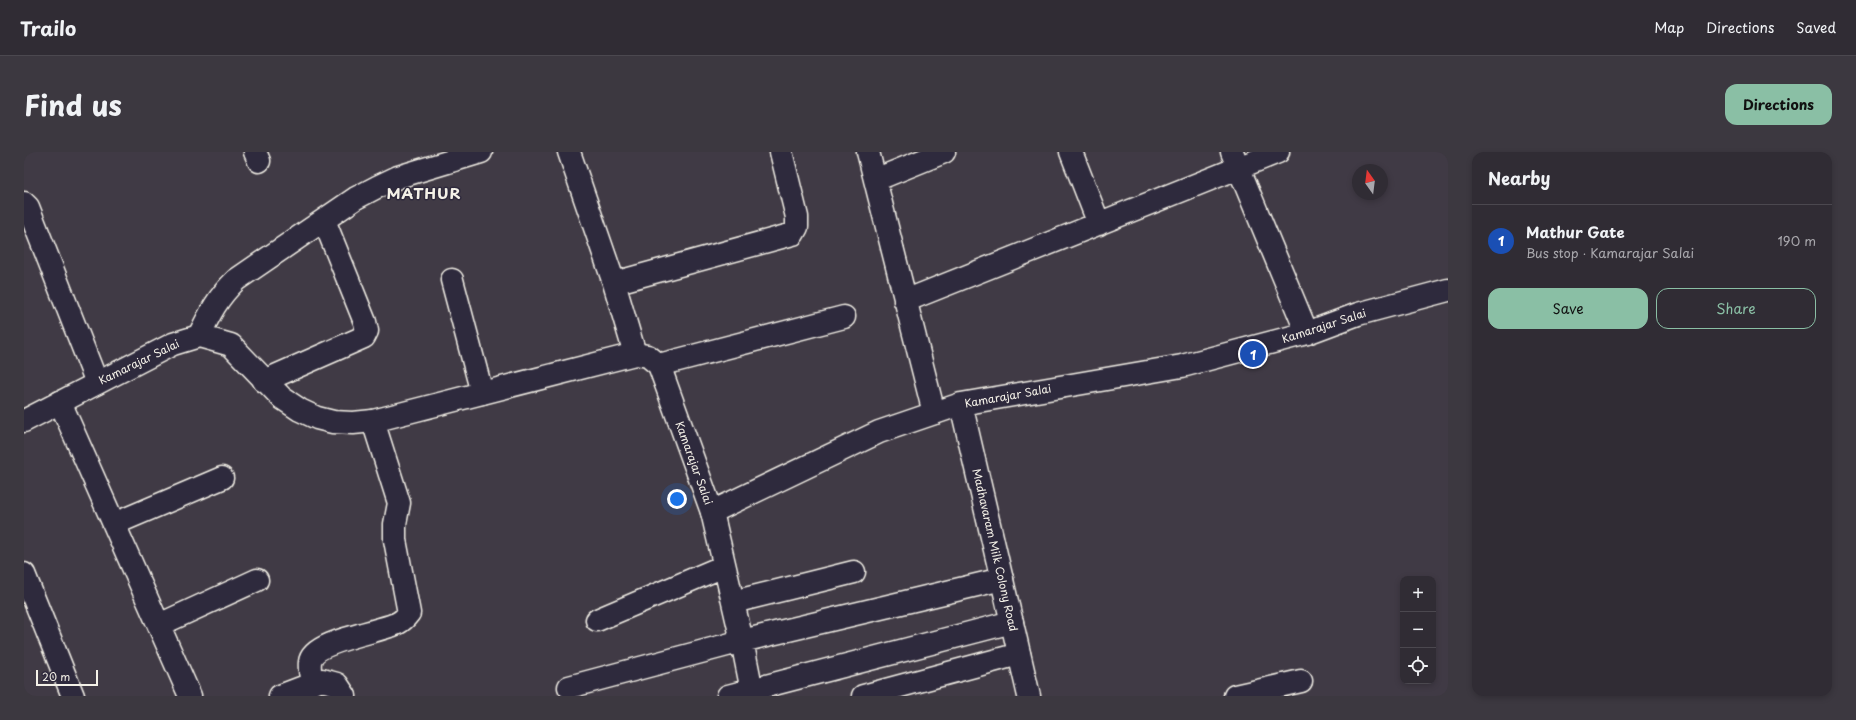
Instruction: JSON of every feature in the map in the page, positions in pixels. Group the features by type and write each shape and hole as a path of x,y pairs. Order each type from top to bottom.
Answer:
{"street":[{"path":"481,152 398,177 356,198 236,280 225,290 213,306 199,336 231,345 282,398 300,410 317,418 333,422 353,423 373,421 635,354 648,356 659,365 844,317"},
{"path":"569,152 614,283 635,354"},
{"path":"614,283 792,234 797,227 797,217 781,152"},
{"path":"868,152 934,413"},
{"path":"875,180 944,152"},
{"path":"1071,152 1098,224"},
{"path":"905,301 1098,224 1235,160 1278,152"},
{"path":"1235,160 1307,333"},
{"path":"24,203 28,207 97,382"},
{"path":"264,381 364,337 367,331 365,322 324,220"},
{"path":"452,280 482,393"},
{"name":"Kamarajar Salai","path":"659,365 712,512 879,432 961,404 1182,366 1307,333 1358,314 1448,290"},
{"name":"Kamarajar Salai","path":"24,421 172,344 199,336"},
{"path":"60,402 190,696"},
{"name":"Madhavaram Milk Colony Road","path":"961,404 1028,696"},
{"path":"312,684 310,662 313,654 321,648 397,624 409,613 395,540 395,524 399,504 373,421"},
{"path":"114,524 222,478"},
{"path":"712,512 753,693"},
{"path":"597,620 724,566"},
{"path":"733,602 854,572"},
{"path":"24,574 73,696"},
{"path":"159,625 257,580"},
{"path":"569,687 742,641 1002,580"},
{"path":"728,696 753,693 1012,622"},
{"path":"864,696 1019,654"},
{"path":"280,696 322,680 330,680 337,684 345,696"},
{"path":"1235,696 1301,681"}],"place":[{"name":"Mathur Gate","path":"1253,354"}],"district":[{"name":"MATHUR","path":"424,194"}]}
